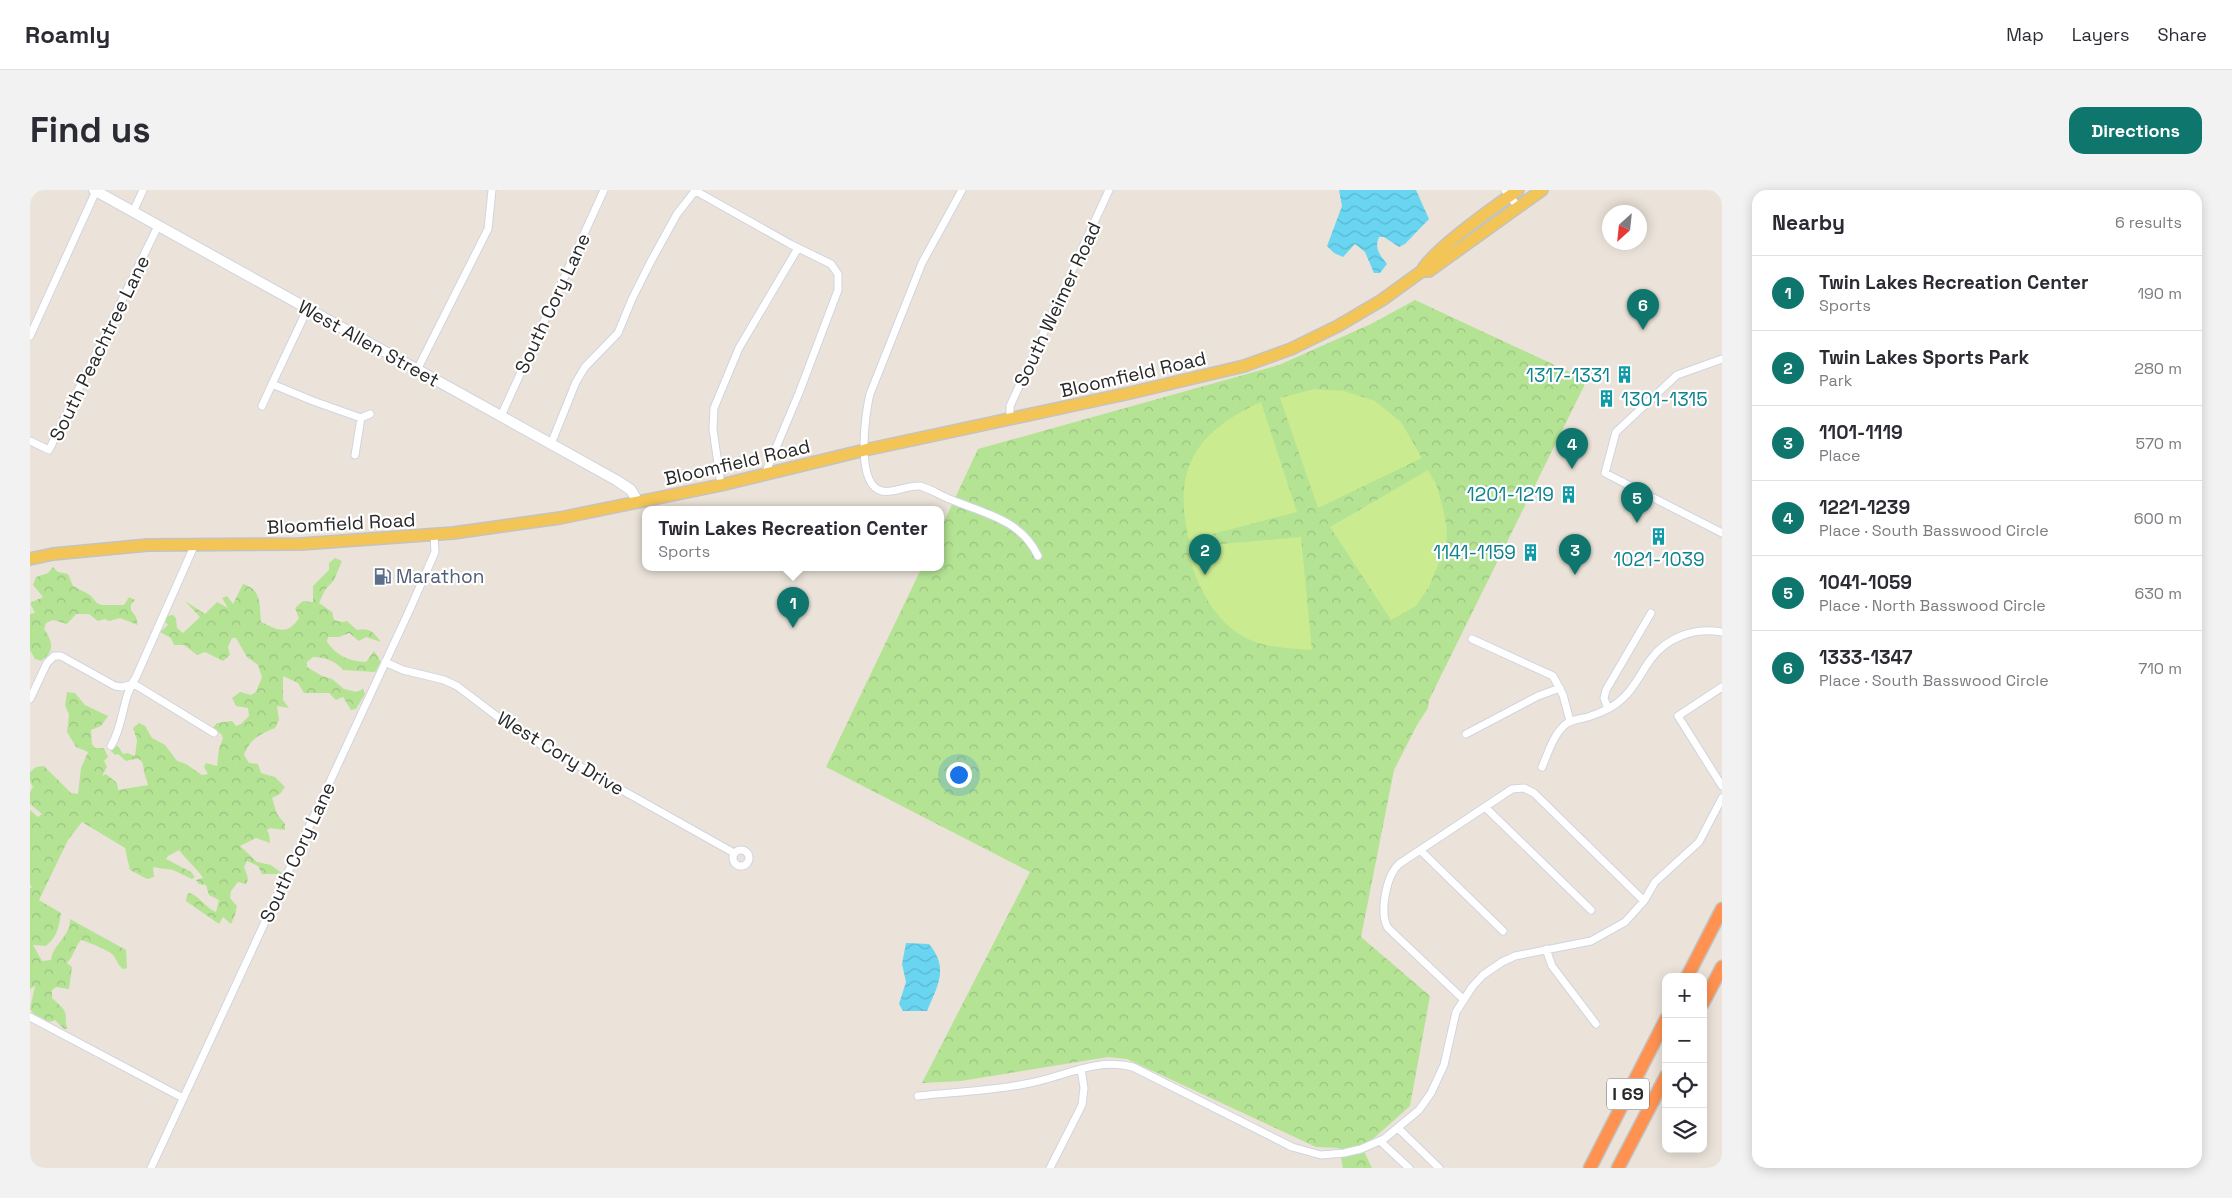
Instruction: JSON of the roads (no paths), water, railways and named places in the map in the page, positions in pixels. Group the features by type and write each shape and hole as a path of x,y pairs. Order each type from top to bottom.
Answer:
{"highway":[{"path":"1689,973 1722,909"},
{"path":"1707,996 1722,967"},
{"name":"I 69","path":"1590,1168 1662,1027"},
{"name":"I 69","path":"1618,1168 1662,1084"}],"main road":[{"name":"Bloomfield Road","path":"30,559 53,554 145,545 301,544 434,535 506,527 721,485 865,450 1210,376 1278,354 1313,339 1363,312 1422,271 1429,271 1542,190"},
{"name":"Bloomfield Road","path":"1422,271 1424,265 1511,192"}],"street":[{"path":"30,336 95,190"},
{"name":"West Allen Street","path":"95,190 307,310 551,444 631,490 638,502"},
{"path":"133,212 143,190"},
{"path":"417,370 488,229 492,190"},
{"name":"South Cory Lane","path":"501,416 604,190"},
{"path":"551,444 576,382 585,367 618,333 632,298 650,263 677,214 694,190 798,248 831,264 838,274 838,290 799,394 765,474"},
{"path":"962,190 922,264 870,394 866,409 865,450 867,478 876,489 888,492 910,486 920,486 998,517 1014,526 1026,536 1038,556"},
{"name":"South Weimer Road","path":"1010,419 1010,406 1109,190"},
{"path":"1511,192 1518,207"},
{"name":"South Peachtree Lane","path":"30,441 50,450 158,226"},
{"path":"721,485 713,424 716,401 739,348 798,248"},
{"path":"262,406 307,310"},
{"path":"1722,359 1677,374 1616,432 1605,472 1722,533"},
{"path":"272,384 361,418 370,414"},
{"path":"355,455 361,418"},
{"name":"South Cory Lane","path":"151,1168 385,662 434,552 434,535"},
{"path":"111,746 122,721 131,684 136,677 195,544"},
{"path":"1608,709 1604,698 1606,690 1651,614"},
{"path":"1542,767 1558,732 1570,721 1608,709 1628,693 1650,660 1664,645 1678,637 1694,632 1722,632"},
{"path":"1472,638 1549,673 1560,688 1570,721"},
{"path":"30,699 46,663 54,656 61,656 115,686 122,687 134,684 214,733"},
{"name":"West Cory Drive","path":"385,662 403,670 444,680 457,686 520,733 734,853"},
{"path":"1466,734 1538,696 1560,688"},
{"path":"1722,688 1678,716 1722,786"},
{"path":"1463,999 1386,924 1384,917 1388,879 1395,867 1512,789 1520,787 1530,789 1644,901"},
{"path":"918,1096 1026,1084 1106,1064 1133,1067 1279,1142 1321,1155 1352,1151 1380,1141 1419,1110 1431,1093 1444,1065 1456,1012 1463,999 1483,975 1502,962 1528,952 1585,943 1598,938 1624,922 1644,901 1660,877 1699,842 1722,798"},
{"path":"1485,807 1591,910"},
{"path":"1420,850 1503,931"},
{"path":"1546,949 1552,966 1596,1024"},
{"path":"30,1017 183,1098"},
{"path":"1050,1168 1082,1105 1084,1088 1081,1069"},
{"path":"1398,1128 1439,1168"},
{"path":"1380,1141 1409,1168"}],"water":[{"path":"1339,190 1416,190 1429,219 1405,244 1399,247 1384,237 1379,237 1377,248 1387,264 1380,273 1374,273 1365,252 1355,244 1343,257 1334,253 1327,246 1342,206"},
{"path":"906,943 929,944 939,961 940,977 927,1011 903,1011 899,1004 906,982 902,964"}],"place":[{"name":"1333-1347","path":"1643,330"},
{"name":"1317-1331","path":"1624,375"},
{"name":"1301-1315","path":"1607,399"},
{"name":"1221-1239","path":"1572,469"},
{"name":"1201-1219","path":"1568,494"},
{"name":"1041-1059","path":"1637,523"},
{"name":"1021-1039","path":"1659,536"},
{"name":"1141-1159","path":"1530,552"},
{"name":"Twin Lakes Sports Park","path":"1205,575"},
{"name":"1101-1119","path":"1575,575"},
{"name":"Marathon","path":"382,576"},
{"name":"Twin Lakes Recreation Center","path":"793,628"}]}
